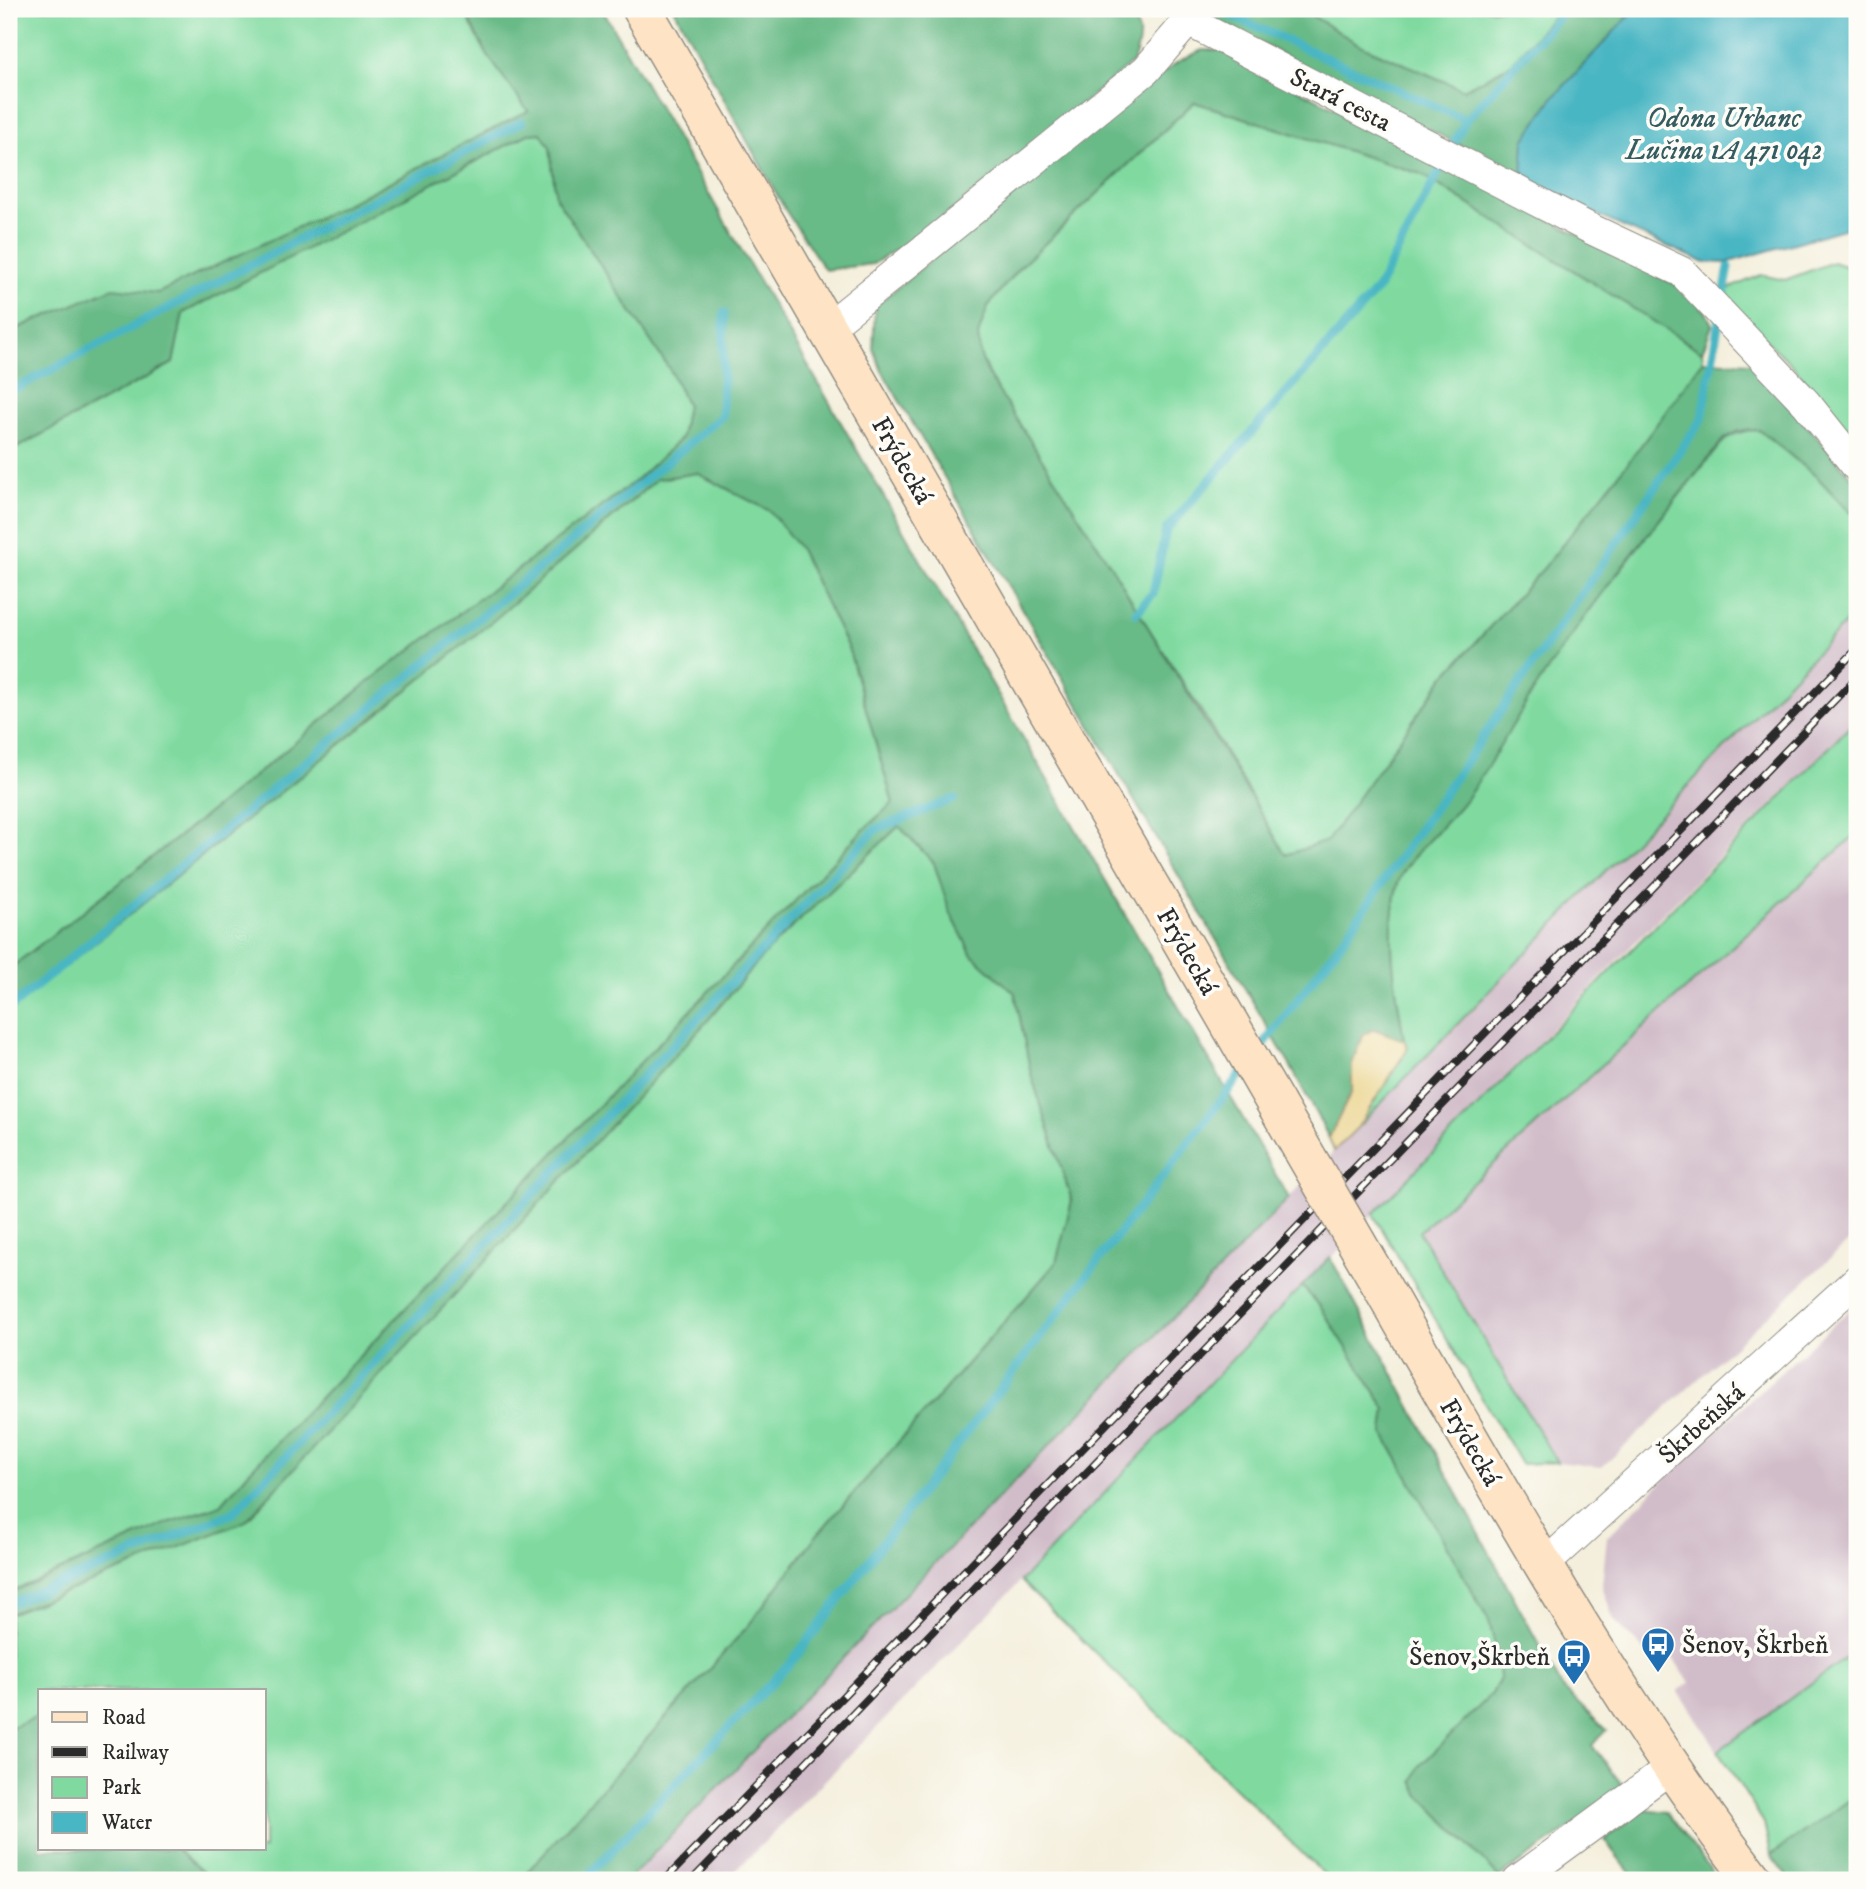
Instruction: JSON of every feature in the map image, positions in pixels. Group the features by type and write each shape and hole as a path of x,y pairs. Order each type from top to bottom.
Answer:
{"main road":[{"name":"Frýdecká","path":"642,9 1544,1565 1672,1767 1753,1880"}],"street":[{"name":"Stará cesta","path":"827,328 1146,69 1188,21 1591,229 1682,272 1806,403 1857,467"},
{"name":"Škrbeňská","path":"1544,1565 1857,1280"},
{"path":"1518,1880 1672,1767"}],"shaded area":[{"path":"1857,611 1857,718 1635,942 1021,1581 727,1880 628,1880"},
{"path":"1857,833 1857,1234 1602,1467 1557,1462 1419,1232"},
{"path":"1857,1303 1857,1650 1718,1751 1678,1691 1690,1683 1673,1658 1659,1666 1613,1619 1602,1585 1607,1537 1678,1466"}],"green space":[{"path":"9,9 463,9 488,56 529,111 347,204 158,293 100,299 45,316 9,332"},
{"path":"463,9 602,9 1289,1198 628,1880 520,1880 748,1626 817,1535 1056,1263 1072,1201 1031,1074 1015,993 972,955 950,912 934,863 899,826 768,950 709,1019 246,1521 9,1614 9,1593 165,1524 221,1505 247,1474 861,832 893,803 849,650 800,549 770,511 697,473 657,479 495,619 9,1012 9,969 219,805 375,677 638,479 681,438 687,405 670,370 556,198 550,147 541,133 528,134 183,313 173,363 9,452 9,332 113,288 158,293 347,204 528,111 488,56"},
{"path":"674,9 1120,9 1137,26 1139,39 1133,62 958,206 873,264 825,270 786,211"},
{"path":"1210,9 1301,9 1360,45 1464,90 1510,65 1560,9 1635,9 1551,100 1524,141 1522,177 1205,15"},
{"path":"1301,9 1560,9 1510,65 1464,90 1360,45"},
{"path":"1202,50 1222,50 1688,291 1706,312 1712,325 1702,352 1421,174 1194,102 1018,269 988,306 978,335 980,355 990,378 1111,566 1286,855 1327,841 1445,676 1543,569 1631,459 1703,361 1752,363 1857,483 1857,511 1851,513 1817,477 1760,430 1738,431 1723,440 1581,623 1537,686 1466,799 1418,852 1402,875 1394,905 1392,944 1404,1040 1374,1030 1352,1062 1352,1091 1329,1138 1291,1067 882,371 873,349 875,306 1125,101 1179,61"},
{"path":"1194,102 1421,174 1702,352 1703,361 1631,459 1543,569 1445,676 1327,842 1285,855 1207,720 990,378 980,355 978,335 988,306 1018,269"},
{"path":"541,133 550,147 556,198 670,370 687,405 681,438 638,479 375,677 219,805 9,969 9,452 173,363 183,313 528,134"},
{"path":"1833,262 1857,270 1857,443 1794,367 1718,293 1761,275 1785,280"},
{"path":"1759,430 1817,477 1851,513 1857,511 1857,611 1358,1127 1408,1048 1404,1040 1398,1002 1392,944 1394,906 1401,876 1417,853 1466,799 1557,656 1669,508 1725,440 1740,433"},
{"path":"697,473 770,511 800,549 849,650 893,803 861,832 247,1474 221,1505 165,1524 9,1593 9,1012 495,619 657,479"},
{"path":"1857,719 1857,833 1419,1232 1557,1462 1521,1464 1373,1214"},
{"path":"899,826 934,863 950,912 972,955 1015,993 1031,1074 1072,1201 1056,1263 817,1535 748,1626 520,1880 212,1880 177,1850 266,1850 266,1689 38,1689 38,1716 9,1728 9,1614 246,1521 768,950"},
{"path":"1330,1257 1563,1689 1606,1730 1592,1745 1623,1786 1586,1817 1499,1877 1419,1794 1413,1781 1419,1767 1492,1694 1500,1678 1499,1661 1489,1621 1383,1433 1386,1409 1320,1306 1302,1286"},
{"path":"1302,1286 1320,1306 1386,1409 1383,1433 1489,1621 1499,1661 1500,1678 1492,1694 1419,1767 1419,1794 1499,1877 1494,1880 1330,1880 1021,1581"},
{"path":"1857,1650 1857,1795 1771,1855 1764,1823 1718,1751"},
{"path":"38,1717 38,1850 177,1850 212,1880 9,1880 9,1728"},
{"path":"1857,1795 1857,1880 1790,1880 1771,1855"},
{"path":"1645,1809 1667,1812 1718,1880 1636,1880 1604,1840"}],"sand":[{"path":"1374,1029 1404,1040 1408,1048 1358,1127 1334,1151 1329,1138 1352,1091 1352,1062 1364,1034"}],"water":[{"name":"Odona Urbanc Lučina 1A 471 042","path":"1635,9 1857,9 1857,225 1726,263 1703,262 1610,221 1522,177 1524,141 1551,100"}],"waterway":[{"path":"1216,9 1466,120"},
{"path":"1136,613 1153,593 1166,530 1378,288 1466,120 1566,9"},
{"path":"9,392 522,122"},
{"path":"1722,306 1729,267"},
{"path":"9,1009 722,416 724,313"},
{"path":"1257,1053 1343,940 1702,419 1719,320"},
{"path":"9,1604 233,1513 876,829 954,799"},
{"path":"584,1880 793,1660 1244,1070"},
{"path":"98,1880 122,1877 134,1880"}],"railway":[{"path":"665,1880 1857,649"},
{"path":"692,1880 1857,677"}],"place":[{"name":"Šenov, Škrbeň","path":"1658,1674"},
{"name":"Šenov,Škrbeň","path":"1574,1686"}]}
